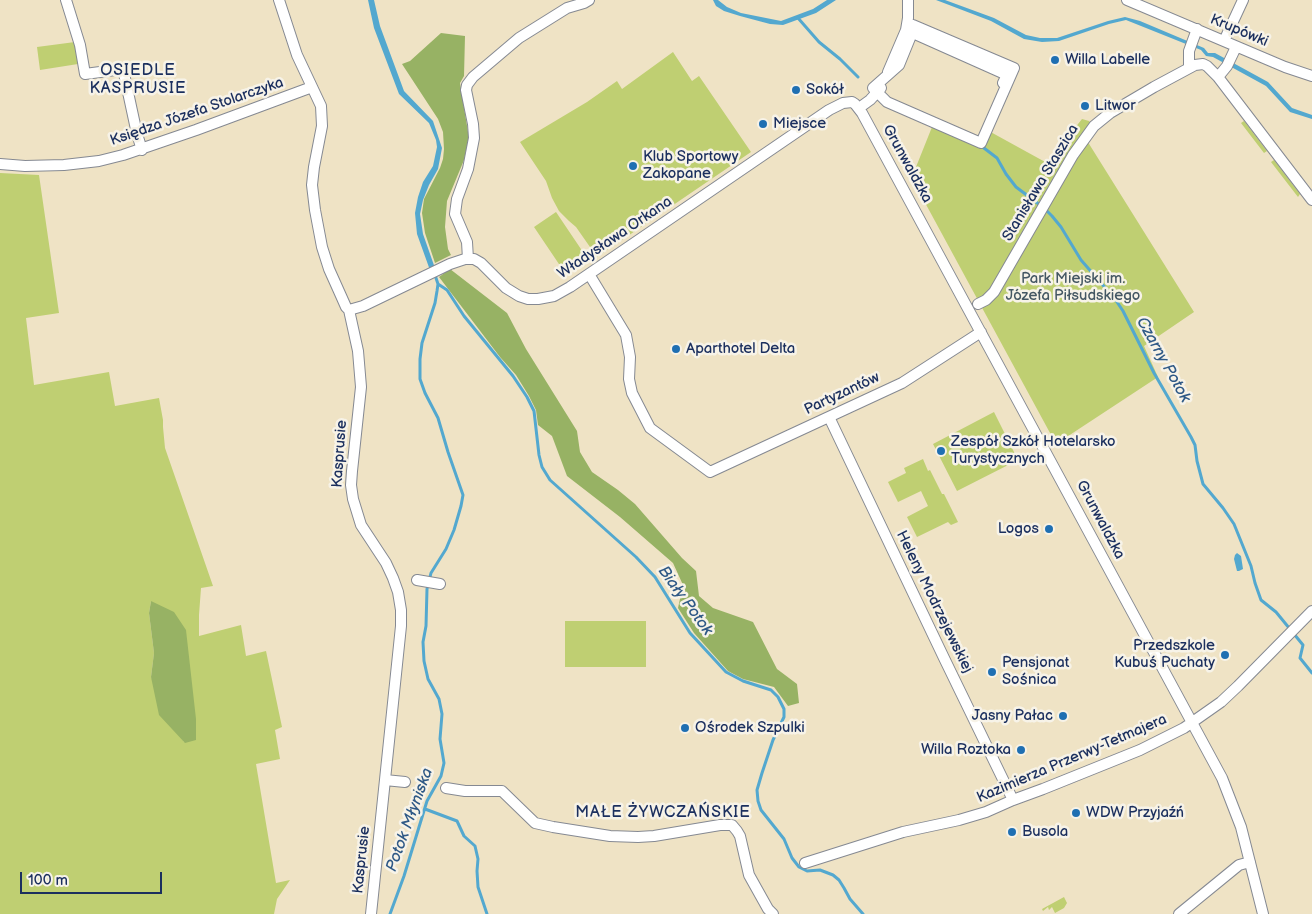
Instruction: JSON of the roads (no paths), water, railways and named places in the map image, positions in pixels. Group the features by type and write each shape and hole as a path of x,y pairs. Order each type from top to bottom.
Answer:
{"street":[{"path":"66,0 80,45 85,74 122,69 142,150"},
{"name":"Kasprusie","path":"279,0 297,54 321,106 323,122 312,189 315,210 321,241 330,269 344,304 350,310 358,351 361,381 352,471 353,499 361,525 386,563 395,581 402,613 371,914"},
{"path":"908,0 908,31"},
{"name":"Krupówki","path":"1127,0 1285,68 1312,76"},
{"path":"1224,41 1243,0"},
{"path":"350,310 459,260 468,259 467,242 455,214 457,199 468,168 474,138 466,90 467,85 473,77 519,38 567,8 586,2"},
{"path":"855,105 870,100 877,92 880,89 912,25 1014,68 981,143 886,102 877,92"},
{"path":"1197,29 1189,51 1189,68 1203,64 1211,69 1312,200"},
{"path":"908,31 1007,74 981,133"},
{"path":"1218,77 1228,66 1236,47"},
{"name":"Stanisława Staszica","path":"978,304 986,300 994,292 1073,155 1094,126 1110,113 1189,68"},
{"name":"Księdza Józefa Stolarczyka","path":"0,164 74,165 120,156 142,150 312,87"},
{"name":"Władysława Orkana","path":"468,259 474,259 481,263 509,290 519,296 528,299 554,296 590,274 829,110 841,104 855,105"},
{"name":"Grunwaldzka","path":"855,105 981,332 1222,778 1241,827 1262,914"},
{"name":"Partyzantów","path":"590,274 626,335 630,350 630,386 650,428 710,472 902,383 981,332"},
{"name":"Heleny Modrzejewskiej","path":"828,417 1013,800"},
{"path":"417,580 440,584"},
{"name":"Kazimierza Przerwy-Tetmajera","path":"805,863 903,832 986,812 1140,750 1211,710 1312,611"},
{"path":"385,780 404,782"},
{"path":"446,788 471,791 502,791 535,822 552,827 617,836 654,836 720,825 732,825 740,836 749,875 768,909 773,914"},
{"path":"1178,914 1239,865 1250,862"}],"water":[{"path":"368,0 374,0 380,26 404,91 433,121 442,148 438,169 423,200 420,214 423,234 436,271 431,273 417,234 415,213 423,182 433,166 437,147 436,140 429,123 399,94 374,28"},
{"path":"713,0 718,0 727,7 741,13 781,21 813,9 827,0 836,0 816,13 783,25 770,24 724,11 716,6"},
{"path":"936,0 945,0 994,18 1026,35 1040,38 1057,38 1125,17 1140,21 1204,48 1208,53 1215,53 1268,82 1292,108 1312,115 1312,119 1290,112 1266,86 1213,57 1206,56 1201,50 1126,20 1059,41 1042,42 1024,39 991,21"},
{"path":"1237,553 1241,556 1243,569 1239,571 1237,571 1234,559"}],"waterway":[{"name":"Czarny Potok","path":"798,18 819,42 858,77"},
{"name":"Czarny Potok","path":"980,145 997,158 1016,187 1052,216 1081,260 1123,311 1154,373 1195,445 1203,484 1234,524 1251,566 1261,600 1276,612 1303,645 1300,658 1312,673"},
{"name":"Potok Młyniska","path":"390,914 427,801 441,776 444,763 440,739 442,714 439,699 428,679 424,661 423,642 426,626 427,589 431,573 446,549 454,530 463,495 438,418 420,379 422,343 437,291 438,284 435,275"},
{"name":"Biały Potok","path":"438,284 447,290 464,316 513,376 527,397 534,411 542,467 550,480 636,557 655,577 690,633 726,672 743,681 771,690 778,697 784,709 784,717 773,740 757,790 761,810 784,839 792,858 799,867 807,871 820,870 833,875 839,880 850,899 863,914"},
{"path":"425,809 457,821 464,836 475,846 478,859 478,887 487,914"}],"place":[{"name":"Willa Labelle","path":"1055,60"},
{"name":"Sokół","path":"796,90"},
{"name":"Litwor","path":"1085,106"},
{"name":"Miejsce","path":"763,124"},
{"name":"Klub Sportowy Zakopane","path":"633,166"},
{"name":"Aparthotel Delta","path":"676,349"},
{"name":"Zespół Szkół Hotelarsko Turystycznych","path":"941,451"},
{"name":"Logos","path":"1049,529"},
{"name":"Przedszkole Kubuś Puchaty","path":"1225,655"},
{"name":"Pensjonat Sośnica","path":"992,672"},
{"name":"Jasny Pałac","path":"1063,716"},
{"name":"Ośrodek Szpulki","path":"685,728"},
{"name":"Willa Roztoka","path":"1021,750"},
{"name":"WDW Przyjaźń","path":"1076,813"},
{"name":"Busola","path":"1012,832"}],"district":[{"name":"OSIEDLE KASPRUSIE","path":"138,80"},
{"name":"MAŁE ŻYWCZAŃSKIE","path":"663,813"}],"park label":[{"name":"Park Miejski im. Józefa Piłsudskiego","path":"1073,288"}]}
